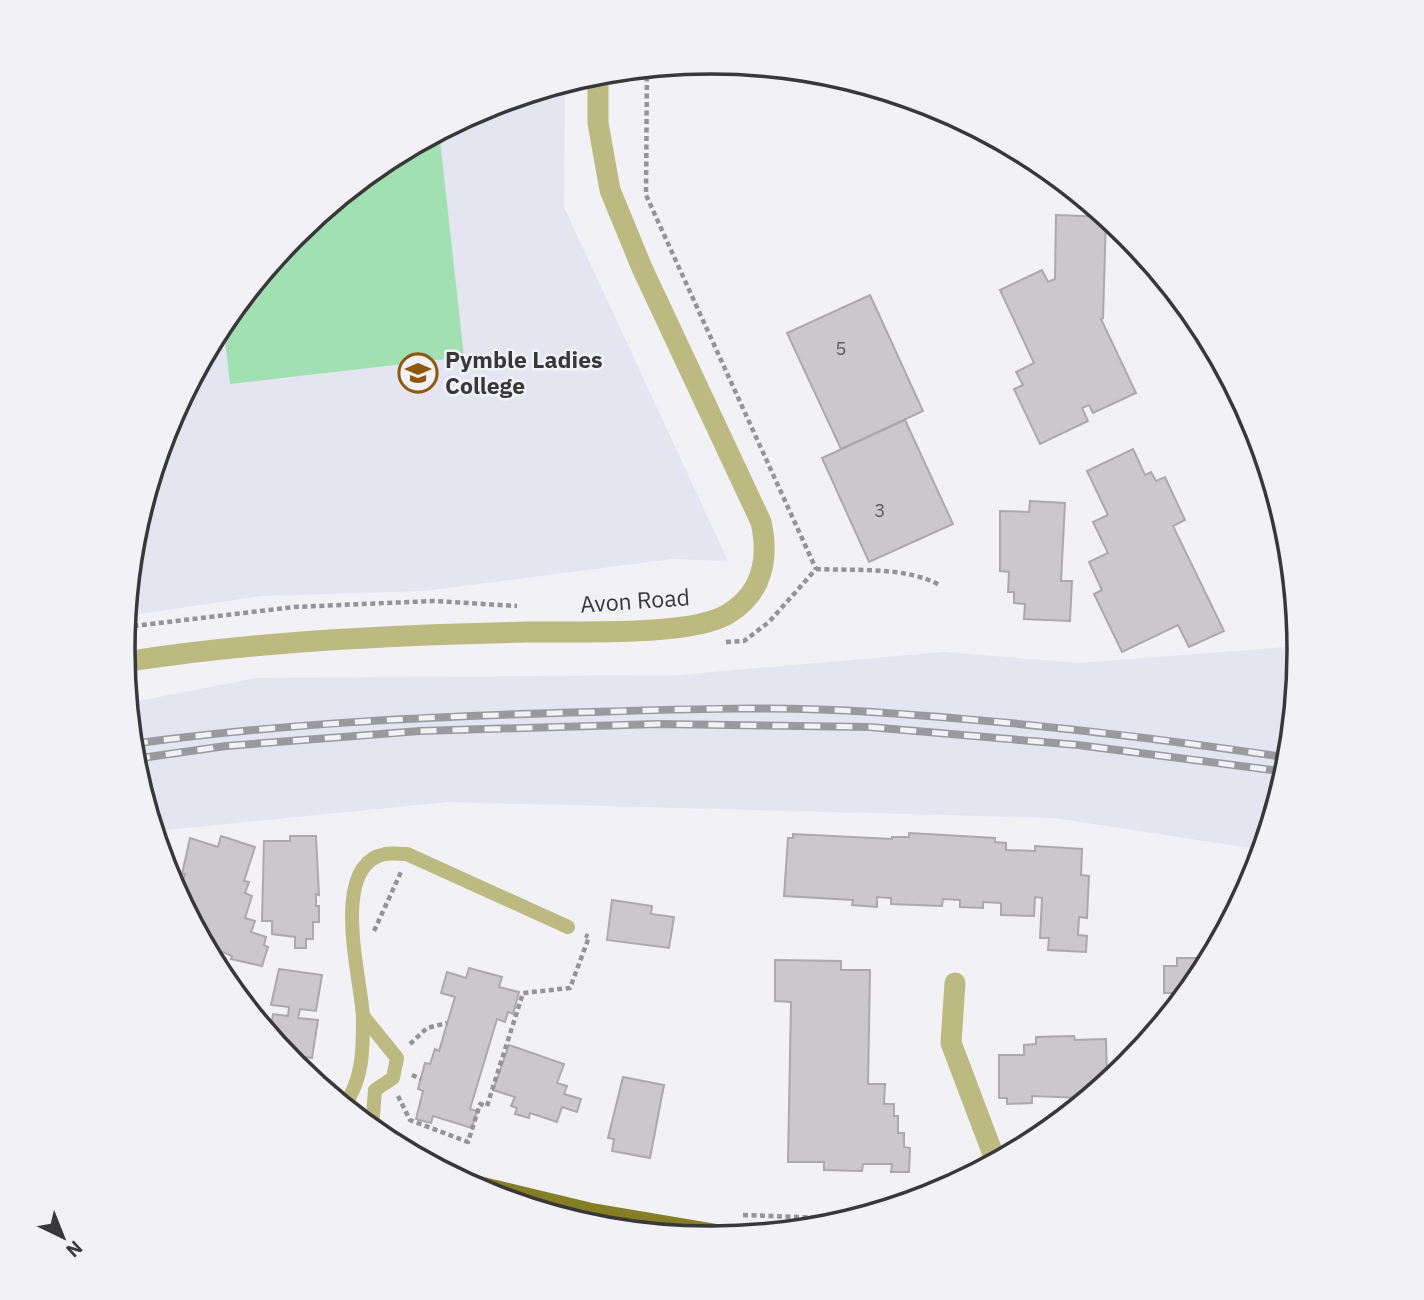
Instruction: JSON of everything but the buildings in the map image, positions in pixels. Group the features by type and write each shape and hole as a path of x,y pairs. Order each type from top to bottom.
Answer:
{"highway":[{"path":"597,1214 647,1223"}],"street":[{"name":"Avon Road","path":"136,660 181,653 332,642 527,632 615,631 693,625 725,616 741,605 753,591 766,558 761,522 642,268 610,190 598,122 598,85"},
{"path":"955,983 951,1044 993,1153"}],"lane":[{"path":"350,1098 357,1087 363,1016 350,909 356,887 366,866 374,858 385,854 407,854 568,927"},
{"path":"363,1016 397,1058 397,1069 393,1078 374,1097 373,1115"},
{"path":"357,1087 374,1097"}],"path":[{"path":"647,77 646,195 816,569 915,576 928,578 941,586"},
{"path":"136,626 294,607 433,601 522,606"},
{"path":"369,942 403,870 405,872"},
{"path":"397,1094 410,1121 468,1142 480,1104 487,1106 523,993 570,988 589,937 568,927"},
{"path":"409,1044 427,1028 447,1023"},
{"path":"401,1036 409,1044 410,1054"},
{"path":"374,1097 397,1094 411,1074 410,1064"},
{"path":"737,1215 811,1218"}],"shaded area":[{"name":"Pymble Ladies College","path":"565,93 564,207 728,561 672,559 425,591 261,596 137,615 140,575 155,501 179,429 213,362 255,299 279,270 304,242 361,193 424,151 457,133 491,117"},
{"path":"1288,647 1284,725 1269,799 1253,848 1054,818 448,802 164,830 147,762 138,701 256,678 678,675 944,652 1078,663"}],"green space":[{"path":"440,142 464,357 230,384 225,342 279,270 304,242 361,193"}],"railway":[{"path":"143,743 247,731 419,718 767,709 872,712 1029,725 1278,756"},
{"path":"146,757 226,746 420,731 658,724 869,727 1078,745 1275,770"}],"place":[{"name":"Pymble Ladies College","path":"418,373"}]}
